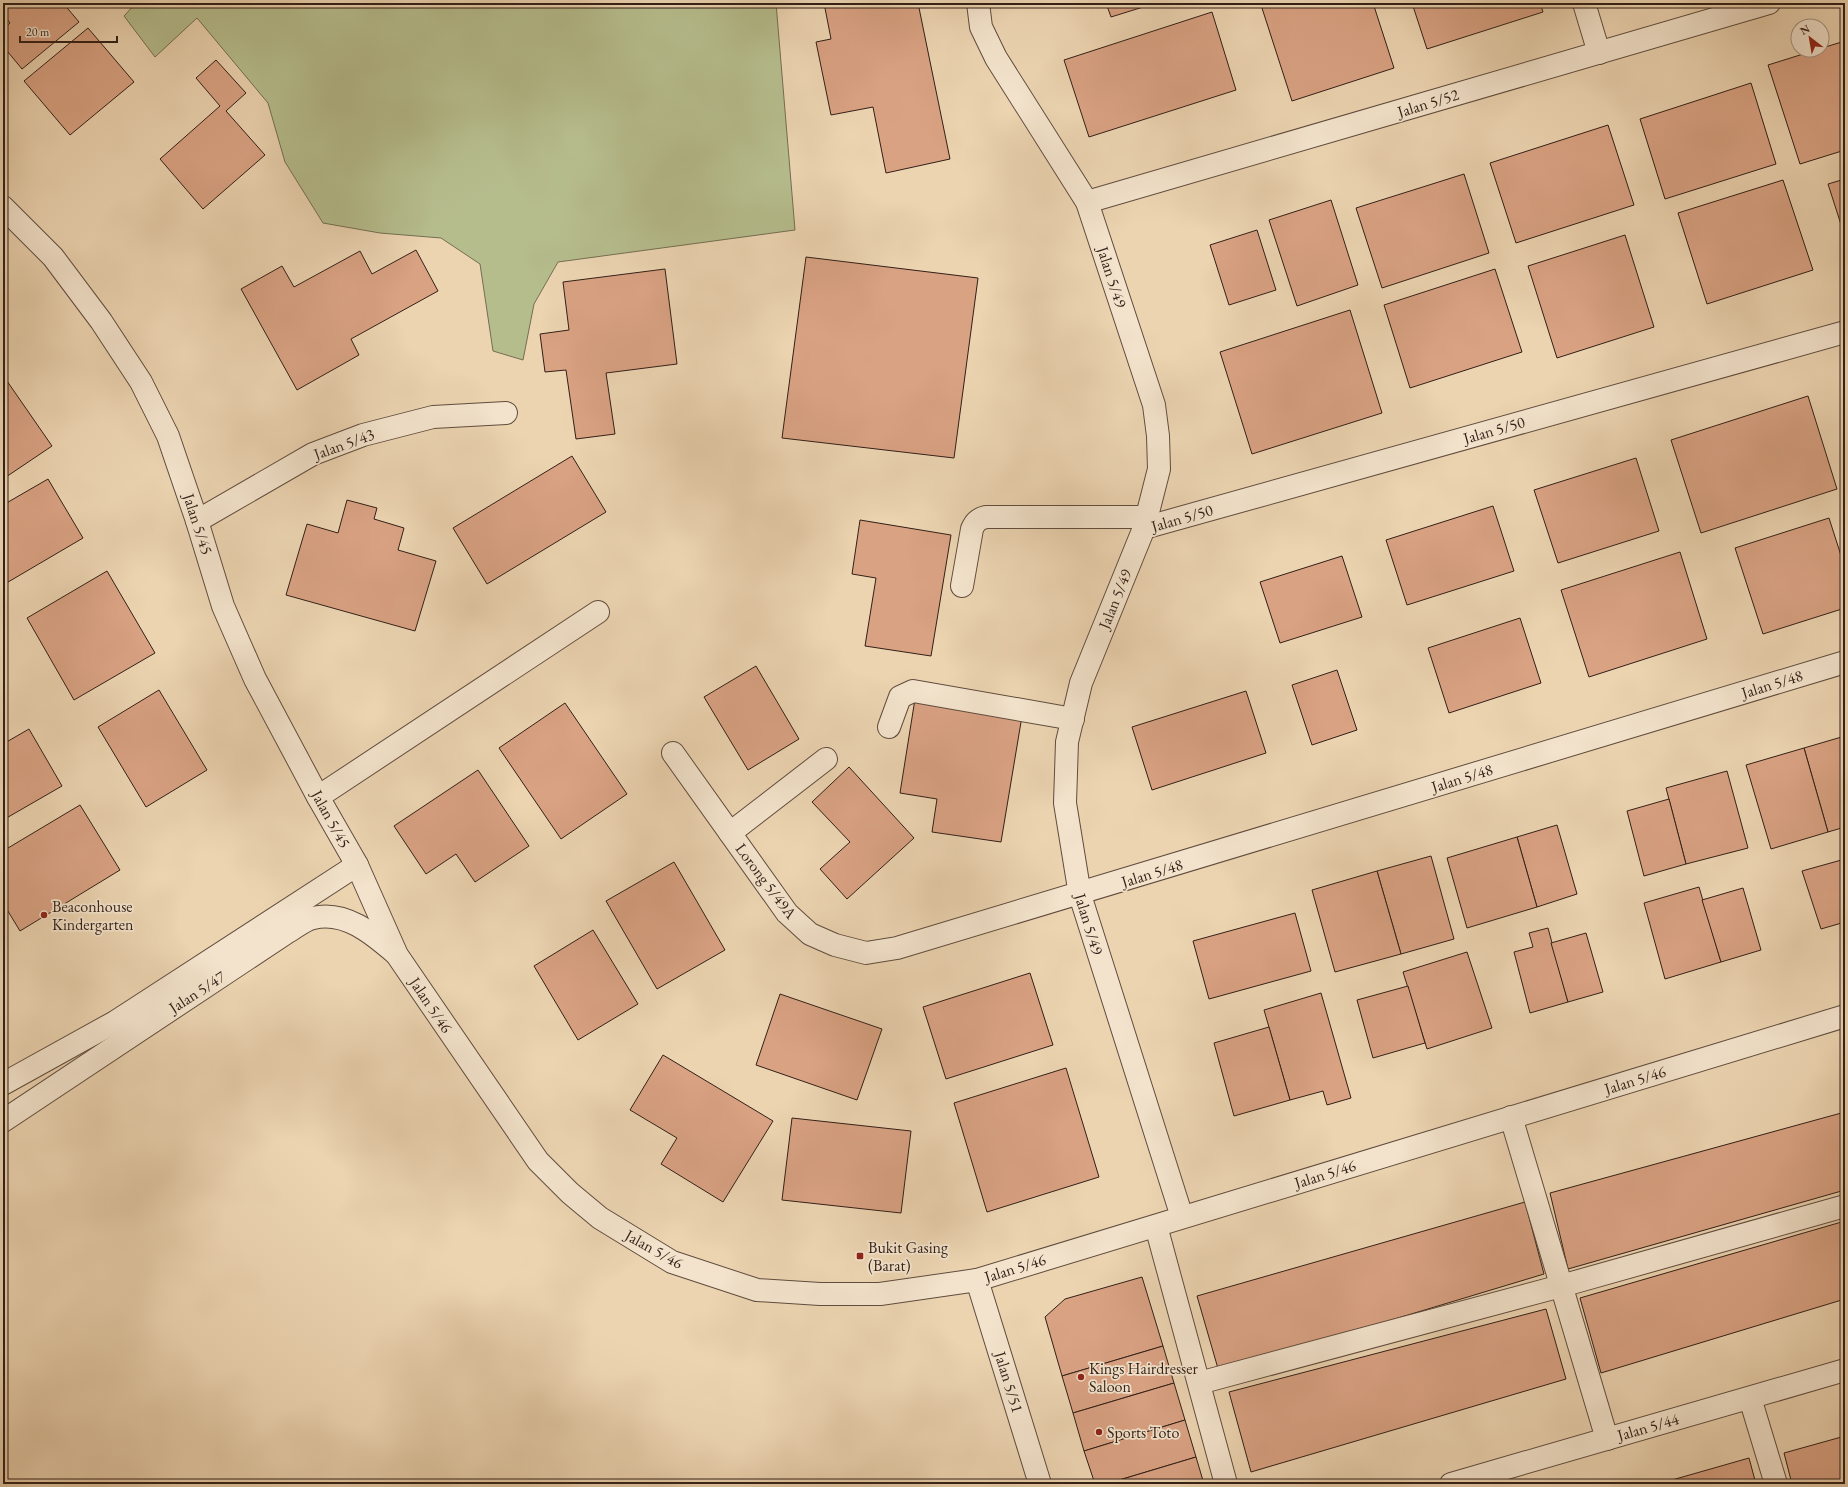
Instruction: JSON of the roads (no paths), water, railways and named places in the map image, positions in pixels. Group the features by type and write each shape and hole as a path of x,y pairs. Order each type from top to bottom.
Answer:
{"street":[{"name":"Jalan 5/49","path":"978,3 981,27 996,58 1087,202 1154,405 1158,436 1159,468 1145,523 1081,683 1067,742 1065,803 1080,895 1182,1217"},
{"path":"1584,3 1599,52"},
{"name":"Jalan 5/52","path":"1087,202 1342,129 1769,3"},
{"name":"Jalan 5/45","path":"3,207 53,257 101,321 141,382 168,436 197,520 223,606 255,679 318,798 357,865"},
{"name":"Jalan 5/50","path":"962,586 972,530 974,523 979,519 986,517 1145,523 1845,332"},
{"name":"Jalan 5/43","path":"197,520 312,454 363,435 433,417 506,413"},
{"path":"318,798 598,612"},
{"name":"Jalan 5/48","path":"1080,895 1845,662"},
{"path":"890,727 900,697 913,691 1072,719"},
{"name":"Lorong 5/49A","path":"673,753 787,913 810,934 835,945 866,953 897,948 1080,895"},
{"path":"730,833 826,759"},
{"name":"Jalan 5/46","path":"357,865 397,955 538,1161 570,1193 600,1218 672,1262 757,1290 820,1294 880,1294 977,1280 1845,1016"},
{"name":"Jalan 5/47","path":"3,1084 115,1022 357,865"},
{"name":"Jalan 5/47","path":"3,1121 312,918 326,917 345,919 364,929 397,955"},
{"path":"1511,1117 1607,1439"},
{"path":"1199,1383 1561,1286 1845,1206"},
{"path":"1156,1226 1226,1484"},
{"name":"Jalan 5/51","path":"977,1280 1040,1484"},
{"name":"Jalan 5/44","path":"1451,1484 1845,1370"},
{"path":"1750,1398 1776,1484"}],"place":[{"name":"Beaconhouse Kindergarten","path":"44,915"},
{"name":"Bukit Gasing (Barat)","path":"860,1256"},
{"name":"Kings Hairdresser Saloon","path":"1081,1377"},
{"name":"Sports Toto","path":"1099,1432"}]}
